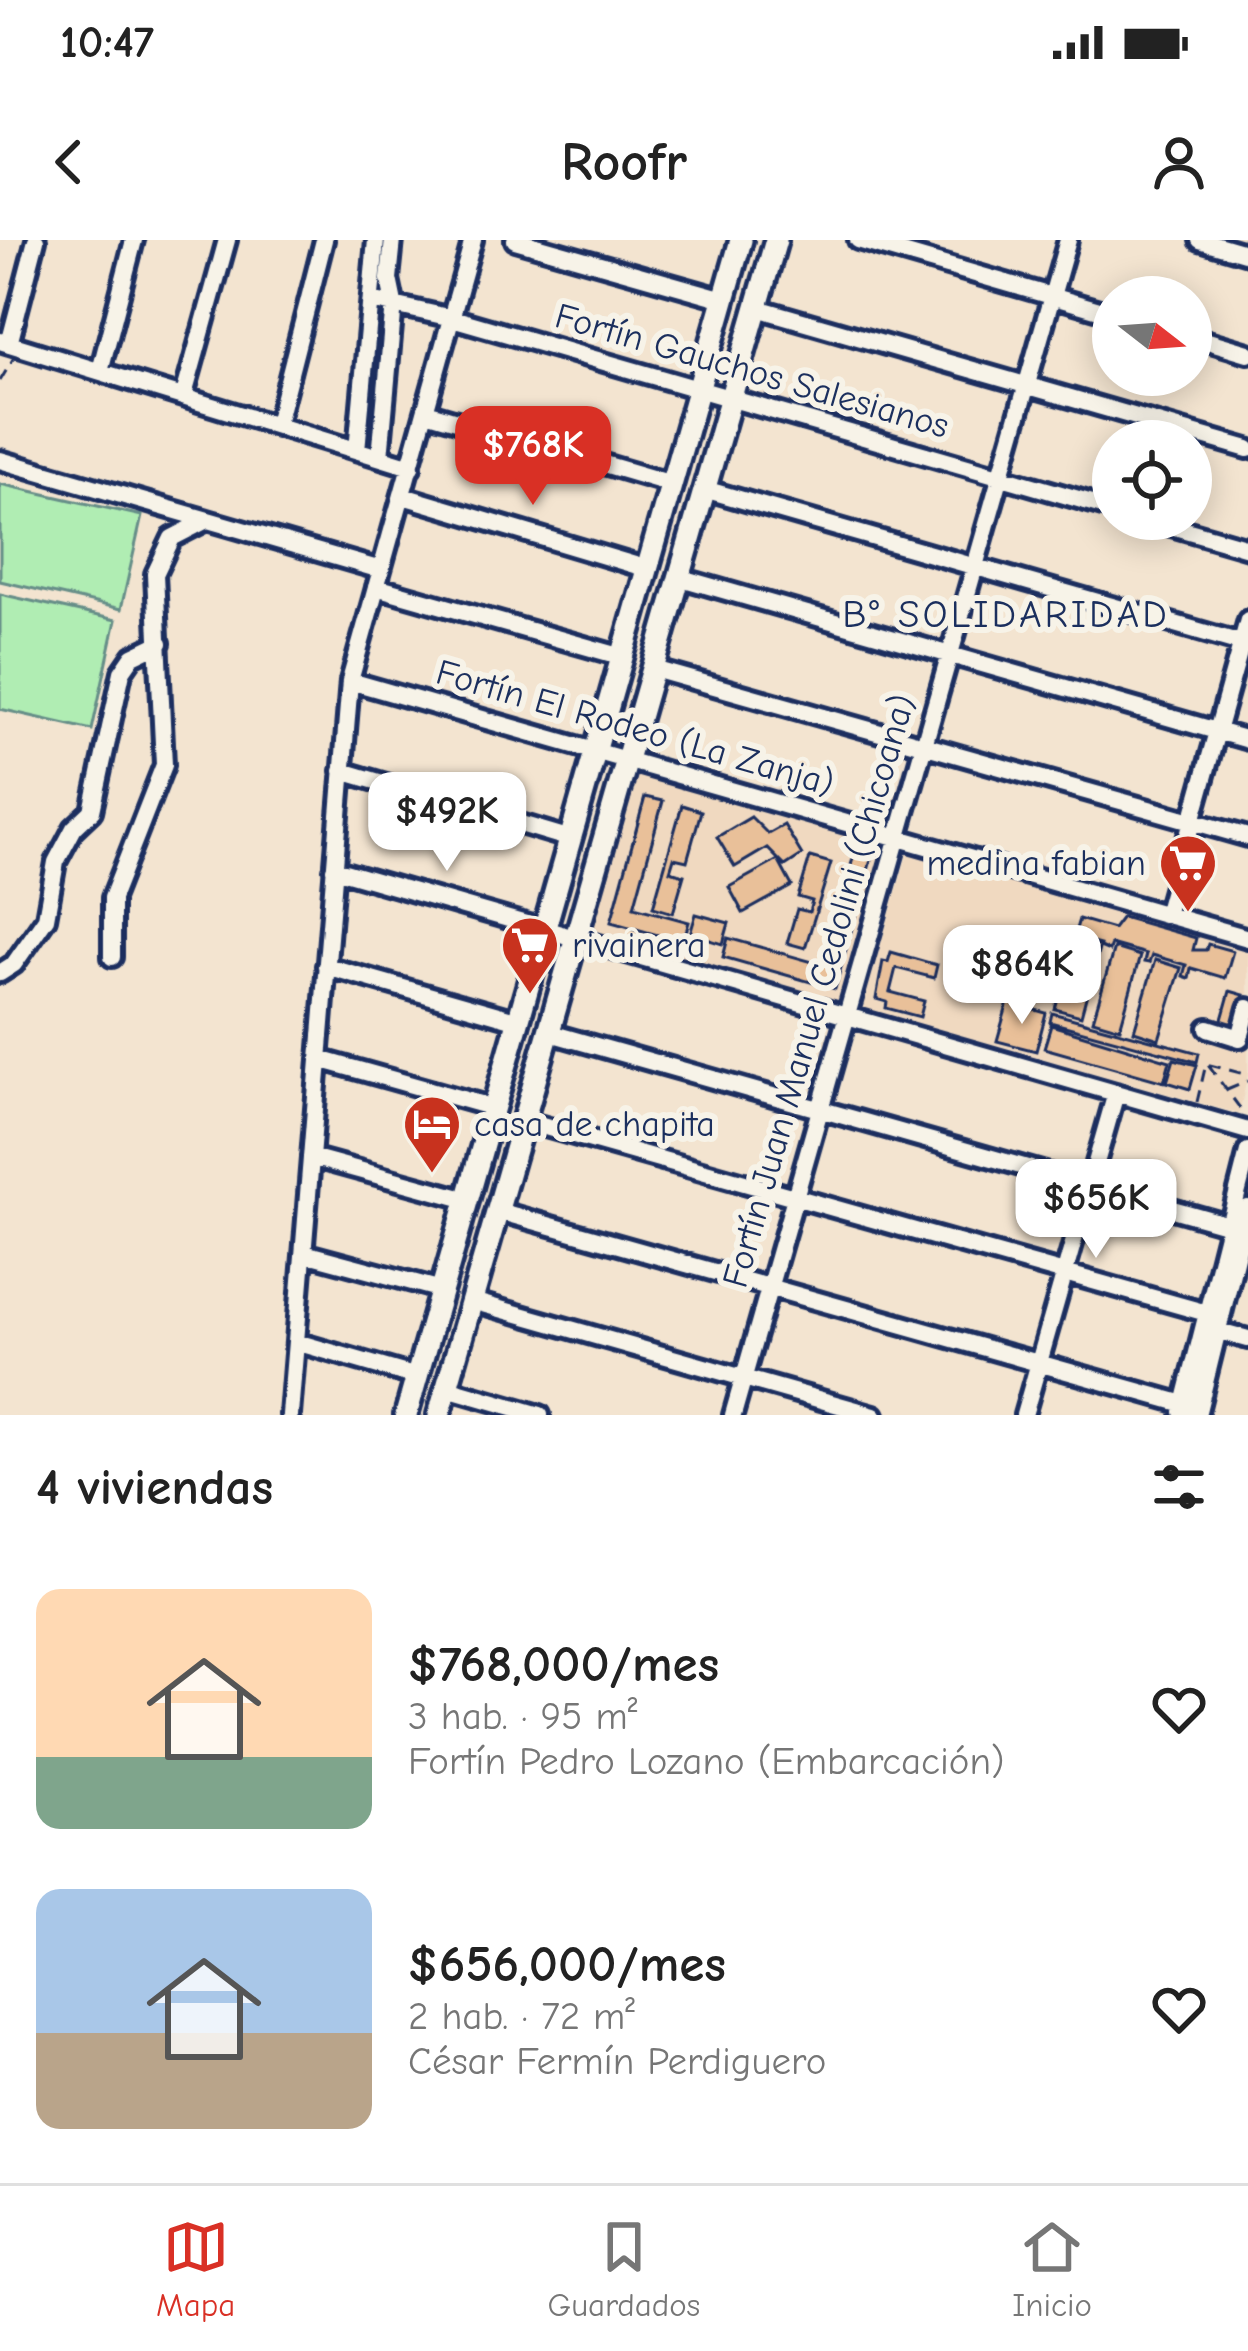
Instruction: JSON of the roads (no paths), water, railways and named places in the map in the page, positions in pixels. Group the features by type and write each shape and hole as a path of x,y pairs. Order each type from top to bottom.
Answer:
{"main road":[{"path":"406,1415 742,240"},
{"path":"440,1415 776,240"}],"street":[{"path":"36,240 9,344 410,467"},
{"path":"100,371 134,240"},
{"path":"184,395 227,240"},
{"path":"277,424 323,240"},
{"path":"357,450 376,240"},
{"path":"380,457 394,303 389,279 393,240"},
{"path":"290,1415 350,681 473,240"},
{"path":"515,240 724,299"},
{"path":"858,240 1092,308"},
{"name":"Fortín Juan Manuel Cedolini (Chicoana)","path":"733,1415 1068,240"},
{"path":"1200,240 1248,254"},
{"name":"Fortín Gauchos Salesianos","path":"371,300 452,318 1092,503"},
{"path":"757,308 1248,449"},
{"path":"1212,342 1248,353"},
{"path":"426,412 672,484"},
{"path":"0,460 205,521 623,657"},
{"path":"704,489 1245,644"},
{"path":"403,496 648,569"},
{"path":"112,957 112,898 129,842 157,791 164,765 154,588 158,561 172,538 205,521"},
{"path":"1212,538 1248,548"},
{"path":"681,578 1248,740"},
{"path":"1166,915 1248,620"},
{"path":"0,973 14,964 46,919 56,862 74,828 92,811 122,672 133,656 160,643"},
{"path":"654,669 1248,838"},
{"name":"Fortín El Rodeo (La Zanja)","path":"350,681 1248,938"},
{"path":"342,771 571,839"},
{"path":"334,869 1248,1131"},
{"path":"326,965 518,1022"},
{"path":"1208,1028 1240,1038 1248,1008"},
{"path":"550,1033 1229,1225"},
{"path":"319,1059 494,1108"},
{"path":"1024,1415 1115,1093"},
{"path":"524,1120 1065,1274 1213,1322 1248,1339"},
{"path":"1213,1322 1229,1225 1248,1151"},
{"path":"310,1157 468,1200"},
{"path":"498,1211 1038,1364 1188,1412 1248,1208"},
{"path":"304,1252 442,1290"},
{"path":"472,1300 874,1415"},
{"path":"296,1342 417,1377"},
{"path":"447,1388 540,1415"}],"place":[{"name":"medina fabian","path":"1188,914"},
{"name":"rivainera","path":"530,996"},
{"name":"casa de chapita","path":"432,1175"}],"district":[{"name":"B° SOLIDARIDAD","path":"1006,614"}]}
